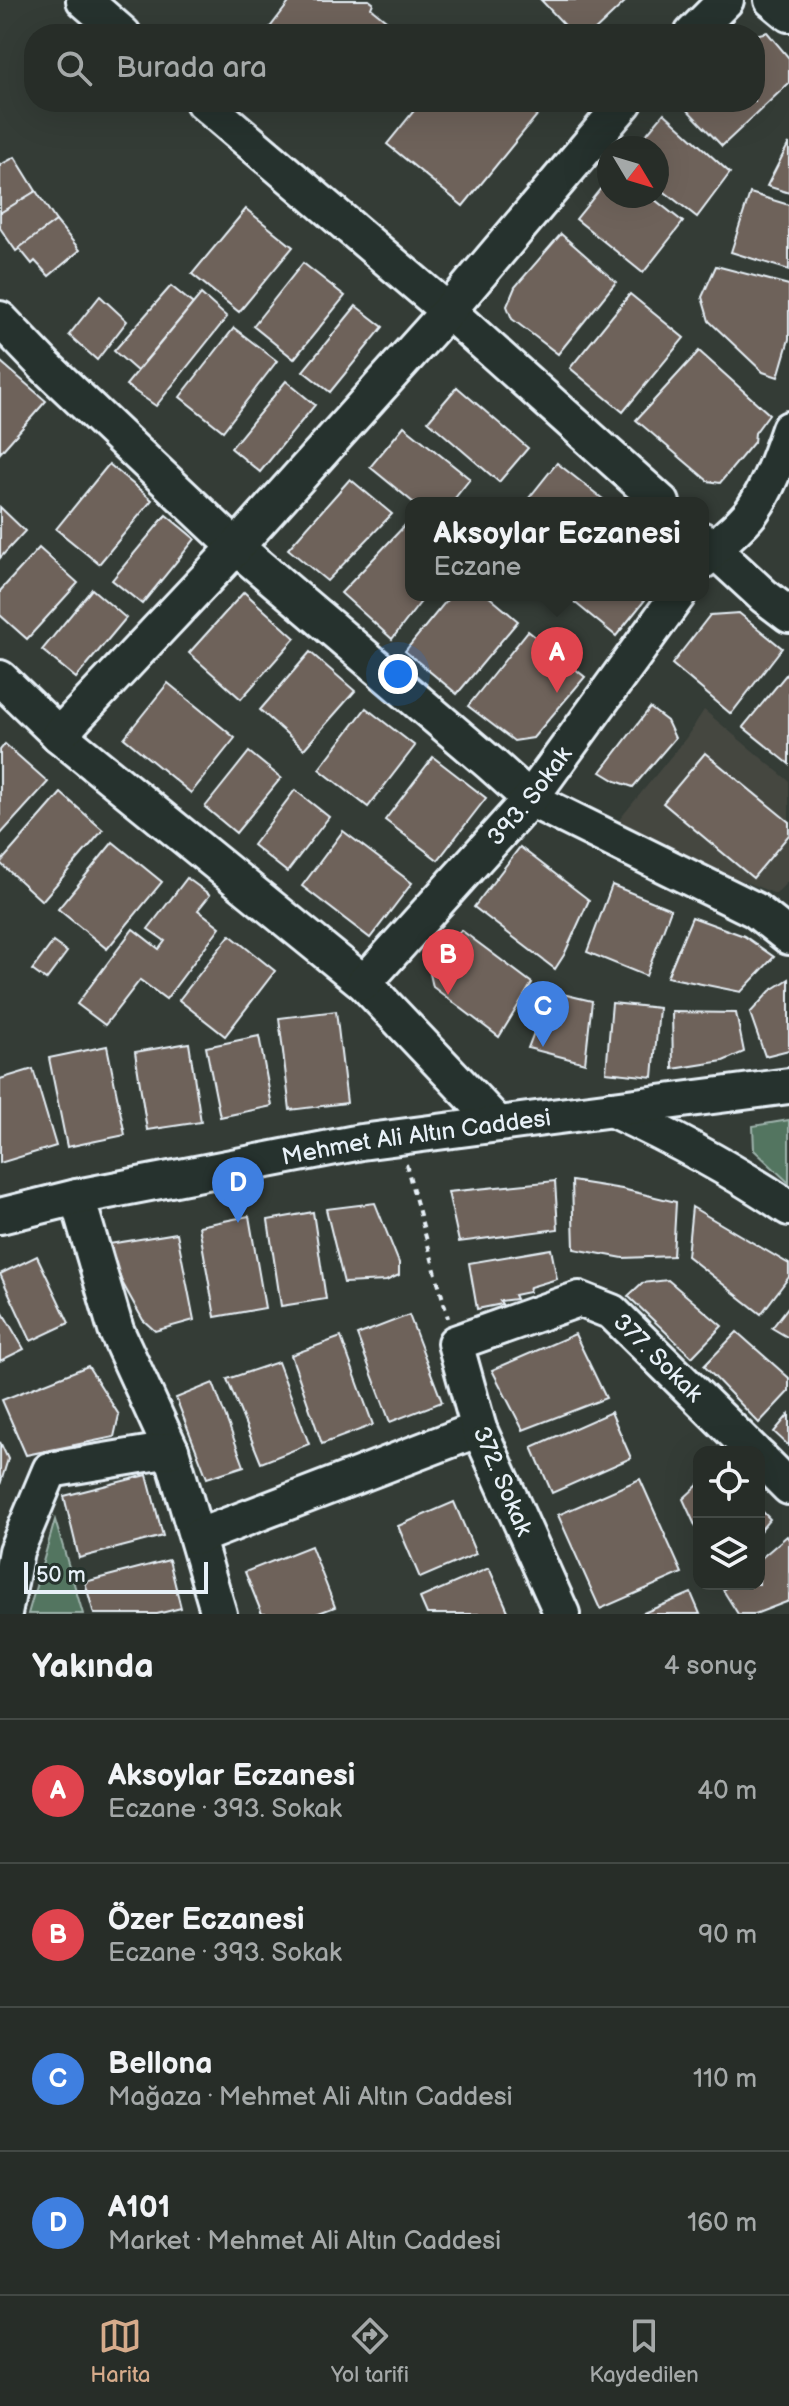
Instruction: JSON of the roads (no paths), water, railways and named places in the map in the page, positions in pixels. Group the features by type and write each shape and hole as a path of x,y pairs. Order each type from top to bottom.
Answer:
{"street":[{"path":"84,0 112,24"},
{"path":"702,24 726,0"},
{"path":"772,0 789,14"},
{"path":"215,112 448,311 655,497"},
{"path":"59,735 236,547 448,311 617,112"},
{"path":"0,319 236,547 530,799 755,910 789,937"},
{"path":"709,547 751,512 777,464 789,429"},
{"path":"709,552 789,615"},
{"name":"393. Sokak","path":"364,983 530,799 674,601"},
{"path":"0,678 59,735 364,983 498,1124"},
{"name":"Mehmet Ali Altın Caddesi","path":"0,1216 77,1197 361,1142 789,1086"},
{"path":"611,1109 682,1142 789,1208"},
{"path":"77,1197 116,1330 171,1450 219,1614"},
{"name":"377. Sokak","path":"455,1343 579,1299 612,1312 748,1446"},
{"name":"372. Sokak","path":"455,1343 479,1429 562,1614"},
{"path":"197,1537 479,1429"},
{"path":"4,1614 16,1551 50,1470 171,1450"},
{"path":"765,1463 789,1487"}],"place":[{"name":"Aksoylar Eczanesi","path":"557,693"},
{"name":"Özer Eczanesi","path":"448,995"},
{"name":"Bellona","path":"543,1047"},
{"name":"A101","path":"238,1223"}]}
